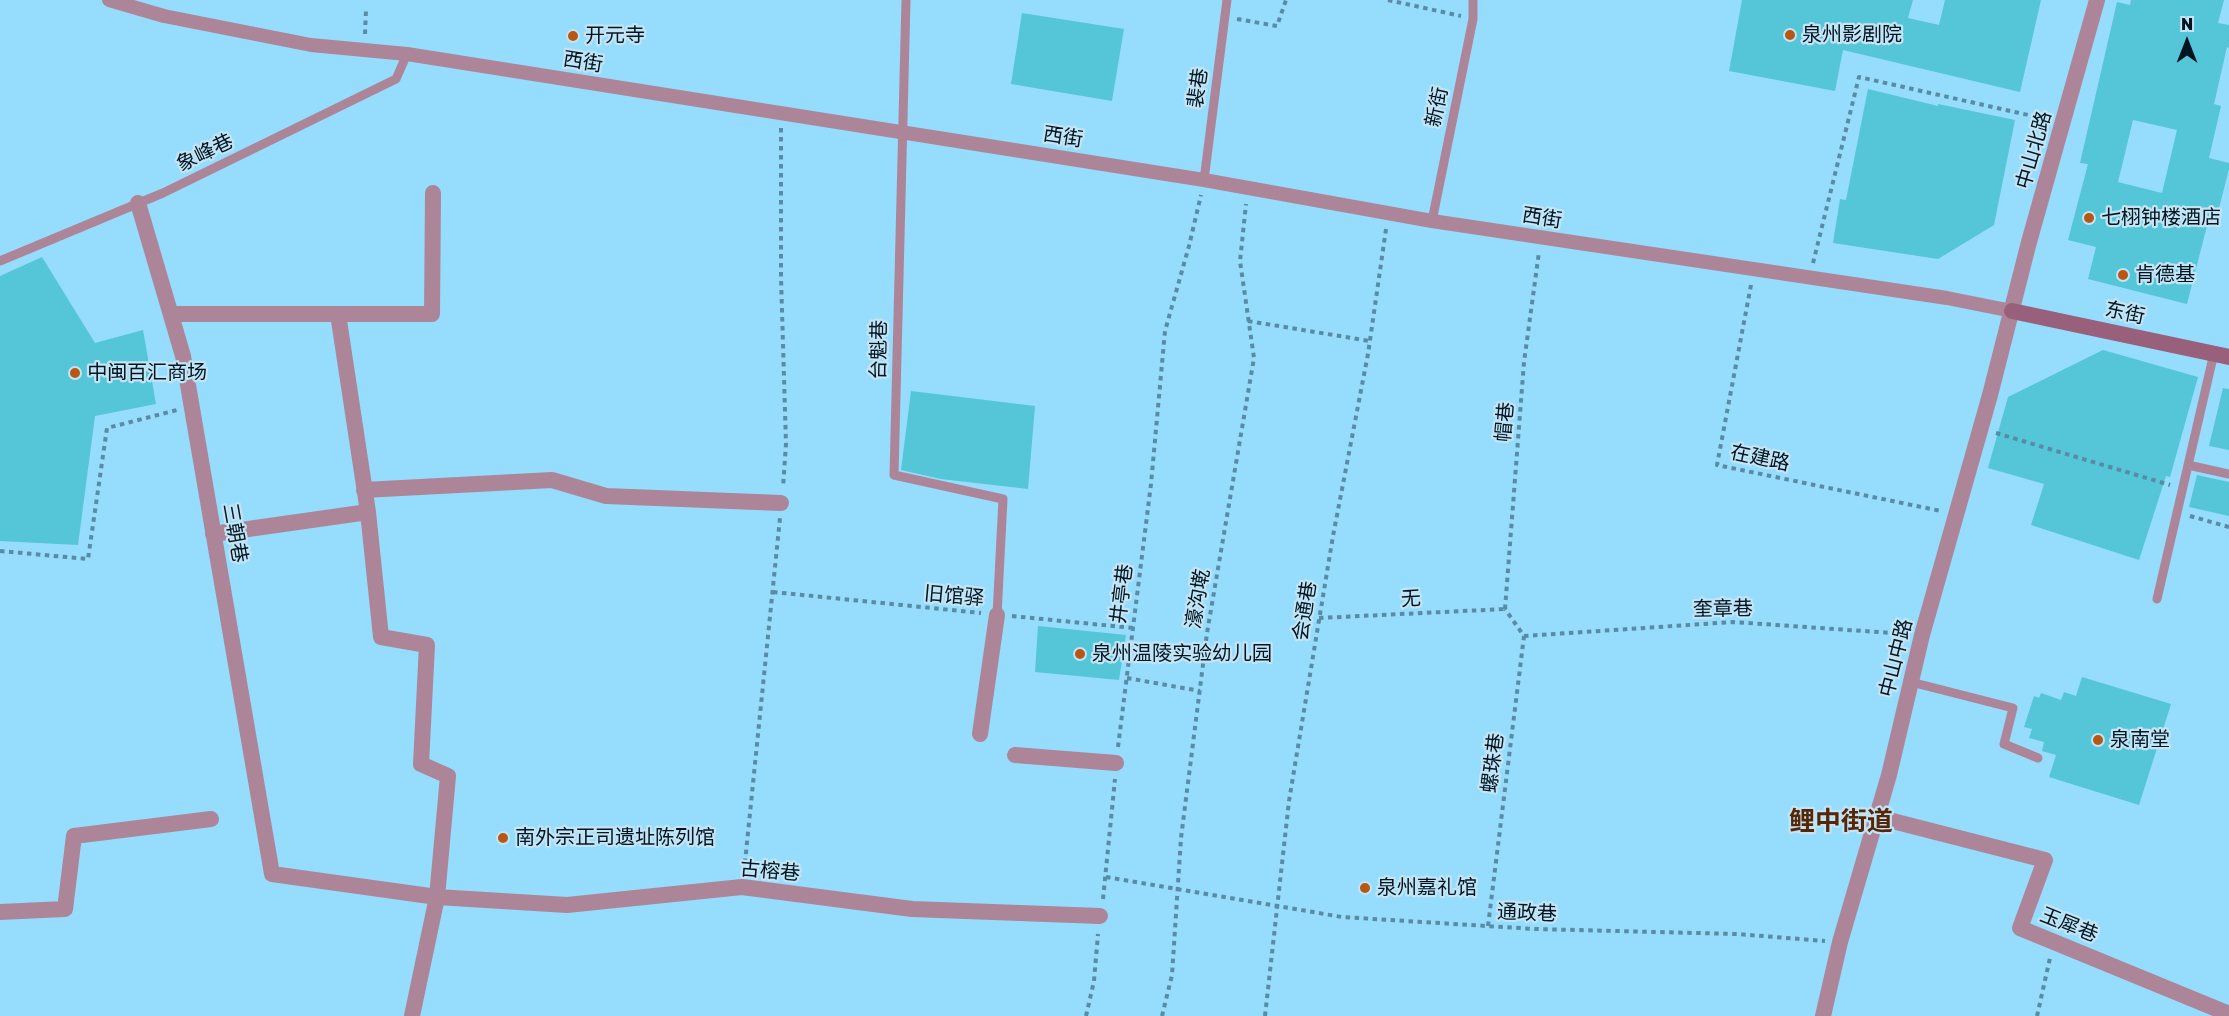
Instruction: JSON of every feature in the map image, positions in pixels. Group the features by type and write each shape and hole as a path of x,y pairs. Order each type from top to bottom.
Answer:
{"main road":[{"name":"东街","path":"2012,311 2222,355"}],"street":[{"name":"西街","path":"109,0 164,16 311,45 407,54 1204,180 1432,221 1947,298 2012,311"},
{"name":"中山北路","path":"2012,311 2097,0"},
{"path":"171,314 432,315 433,193"},
{"name":"三朝巷","path":"138,203 183,356 272,874"},
{"name":"中山中路","path":"1823,1016 1840,942 1877,817 1922,635 2012,311"},
{"path":"338,315 368,512 381,637 427,645 421,764 448,776 437,897 411,1016"},
{"path":"364,489 552,480 606,496 781,503"},
{"path":"213,534 368,512"},
{"path":"980,734 997,615"},
{"path":"1016,755 1116,763"},
{"name":"玉犀巷","path":"1877,817 2045,860 2020,928 2229,1014"},
{"path":"0,912 65,909 74,836 211,819"},
{"name":"古榕巷","path":"272,874 437,897 567,905 742,887 912,909 1100,916"}],"lane":[{"name":"台魁巷","path":"906,0 894,475 1003,499 997,615"},
{"name":"裴巷","path":"1204,180 1227,0"},
{"name":"新街","path":"1432,221 1473,19 1473,0"},
{"name":"象峰巷","path":"0,261 163,193 396,79 407,54"},
{"path":"2157,599 2188,465 2222,355"},
{"path":"2188,465 2229,474"},
{"path":"1911,682 2013,708 2004,744 2038,758"}],"path":[{"path":"1226,17 1277,26 1287,0"},
{"path":"1388,0 1473,19"},
{"path":"364,50 366,9"},
{"path":"1809,278 1859,77 2063,123"},
{"name":"井亭巷","path":"1086,1016 1094,981 1106,877 1116,763 1150,484 1165,331 1189,246 1204,180"},
{"name":"濠沟墘","path":"1162,1016 1172,975 1181,838 1207,633 1254,358 1240,261 1248,188"},
{"name":"会通巷","path":"1265,1016 1289,801 1333,536 1370,341 1388,213"},
{"name":"帽巷","path":"1505,609 1524,362 1541,238"},
{"name":"在建路","path":"1754,269 1717,465 1956,514"},
{"path":"1248,321 1370,341"},
{"path":"0,551 88,559 107,428 192,406"},
{"path":"1981,429 2183,489"},
{"path":"2177,513 2229,527"},
{"name":"旧馆驿","path":"773,592 881,605 1133,628"},
{"path":"1505,609 1524,636"},
{"name":"无","path":"1319,618 1505,609"},
{"name":"奎章巷","path":"1524,636 1733,622 1922,635"},
{"name":"螺珠巷","path":"1488,926 1524,636"},
{"path":"1126,678 1200,691"},
{"name":"通政巷","path":"1106,877 1342,917 1488,926 1737,934 1840,942"},
{"path":"2037,1016 2053,941"}],"building":[{"path":"1742,0 1913,0 1908,18 1939,25 1945,0 2041,0 2020,92 1843,50 1835,91 1729,71"},
{"path":"2131,0 2224,0 2218,23 2229,25 2229,48 2227,47 2214,104 2221,106 2209,158 2229,163 2229,169 2217,216 2210,214 2187,304 2088,279 2096,247 2068,240 2088,164 2080,163 2117,2 2130,5","holes":["2133,120 2177,130 2162,193 2118,182"]},
{"path":"1022,13 1124,29 1112,101 1011,84"},
{"path":"1868,89 1938,106 1938,104 2015,120 1994,225 1938,259 1833,243 1840,199 1846,200"},
{"name":"中闽百汇商场","path":"42,257 95,343 143,330 156,404 95,416 78,545 0,541 0,276"},
{"path":"2103,350 2198,377 2170,477 2166,476 2139,560 2031,525 2044,484 1988,468 2008,397"},
{"path":"2223,388 2229,389 2229,450 2209,446"},
{"path":"911,391 1035,406 1028,489 941,479 901,470"},
{"path":"2197,475 2229,482 2229,516 2189,507"},
{"name":"泉州温陵实验幼儿园","path":"1038,626 1126,635 1119,680 1035,672"},
{"name":"泉南堂","path":"2082,677 2171,704 2139,805 2049,777 2056,755 2042,751 2044,742 2029,738 2032,729 2024,727 2034,696 2039,698 2041,693 2061,700 2064,692 2076,696"}],"place":[{"name":"泉州影剧院","path":"1790,35"},
{"name":"开元寺","path":"573,36"},
{"name":"七栩钟楼酒店","path":"2089,218"},
{"name":"肯德基","path":"2123,275"},
{"name":"中闽百汇商场","path":"75,373"},
{"name":"泉州温陵实验幼儿园","path":"1080,654"},
{"name":"泉南堂","path":"2098,740"},
{"name":"南外宗正司遗址陈列馆","path":"503,838"},
{"name":"泉州嘉礼馆","path":"1365,888"}],"district":[{"name":"鲤中街道","path":"1841,822"}]}
